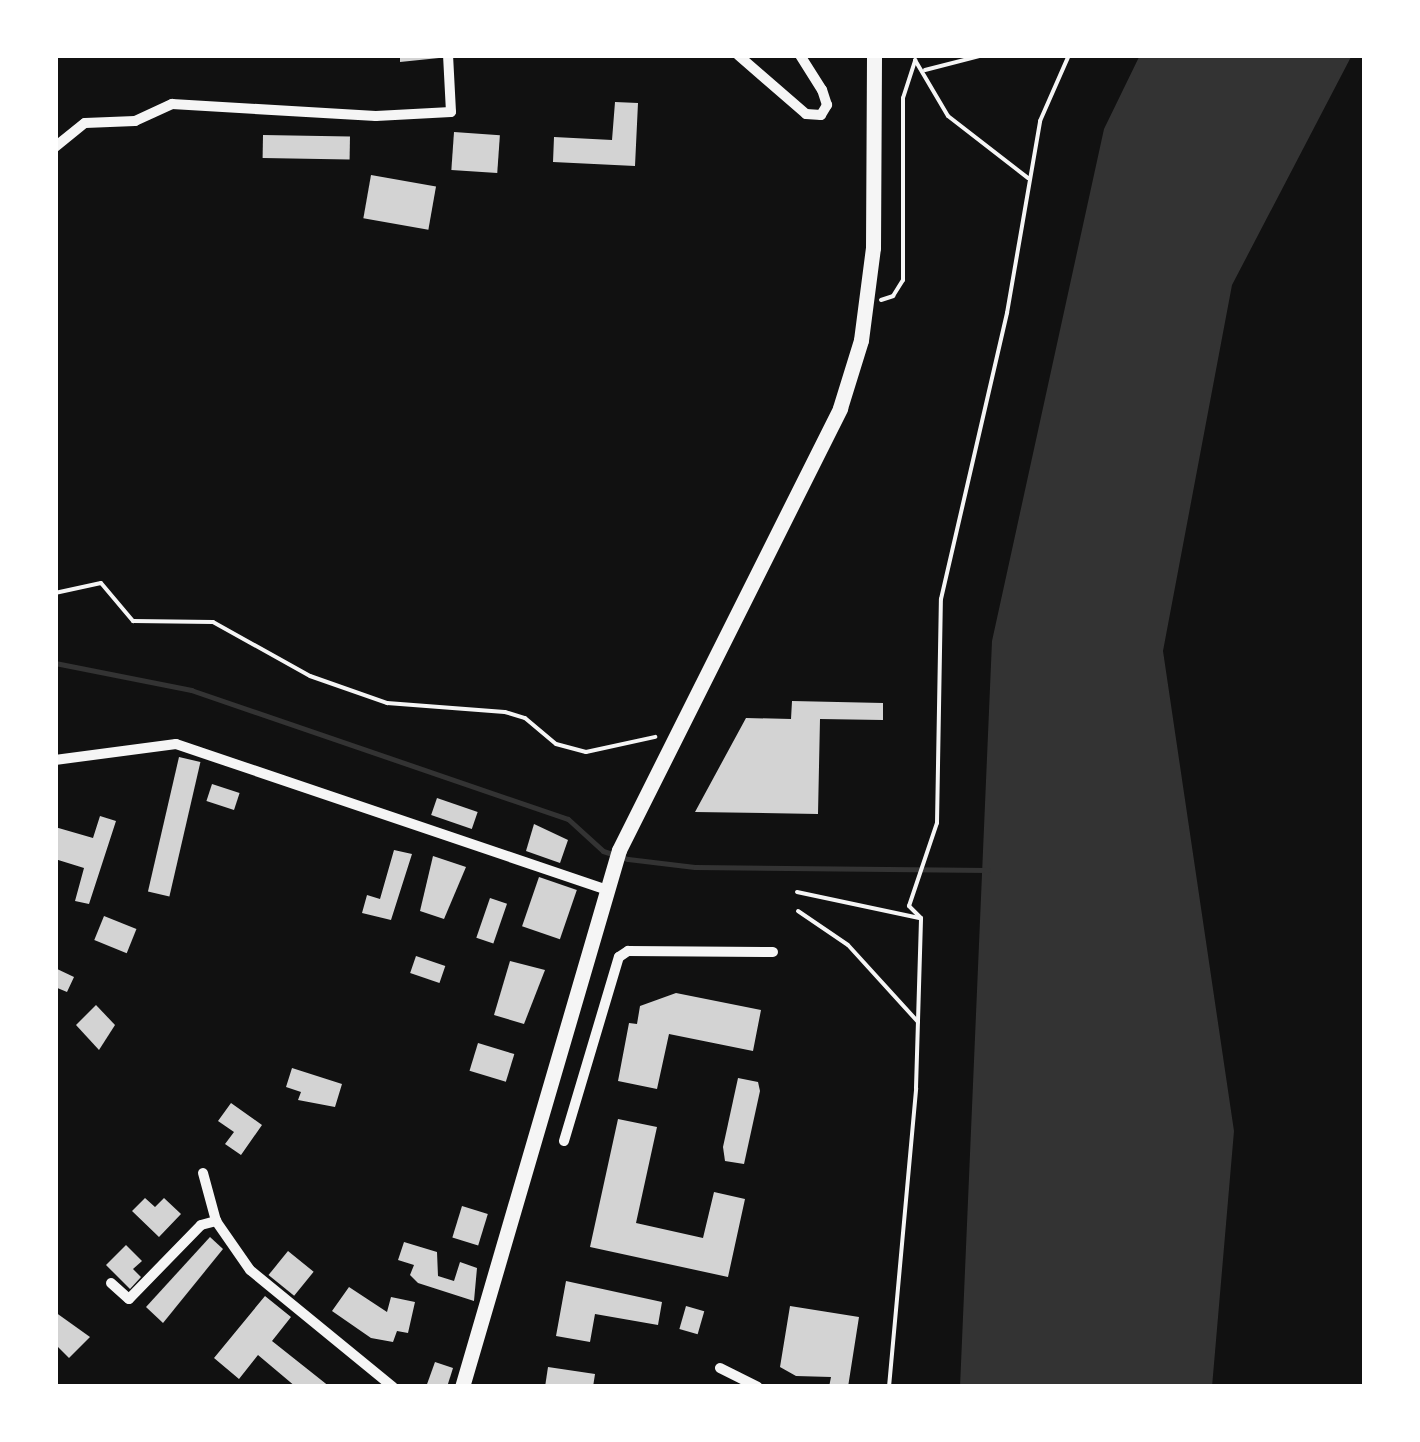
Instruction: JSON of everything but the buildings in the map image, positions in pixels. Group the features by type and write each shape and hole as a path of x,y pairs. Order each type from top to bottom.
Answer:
{"main road":[{"path":"462,1387 612,868 672,737 741,613 840,408 866,304 873,248 874,55"}],"street":[{"path":"55,147 85,123 135,121 172,104 376,116 450,112 448,55"},
{"path":"738,55 806,114 821,115 826,105 822,90 800,55"},
{"path":"55,760 176,744 605,890"},
{"path":"564,1141 619,957 672,948 773,952"},
{"path":"553,1068 581,1075"},
{"path":"204,1173 216,1221 250,1270 393,1387"},
{"path":"111,1284 129,1299 201,1225 216,1221"},
{"path":"720,1368 758,1387"}],"path":[{"path":"925,70 984,55"},
{"path":"890,1387 918,1022 921,918 909,906 934,840 941,600 963,482 1008,313 1040,121 1069,55"},
{"path":"866,304 893,296 904,280 903,98 915,60 925,70 948,116 1028,178"},
{"path":"55,593 101,583 132,621 213,622 310,676 386,703 505,712 526,718 556,744 586,752 672,737"},
{"path":"797,892 921,918"},
{"path":"798,911 848,945 918,1022"}],"shaded area":[{"path":"1140,55 1352,55 1232,285 1163,651 1234,1131 1212,1387 960,1387 992,641 1104,129"}],"waterway":[{"path":"55,663 191,690 568,819 603,851 628,859 695,867 988,870"}]}
